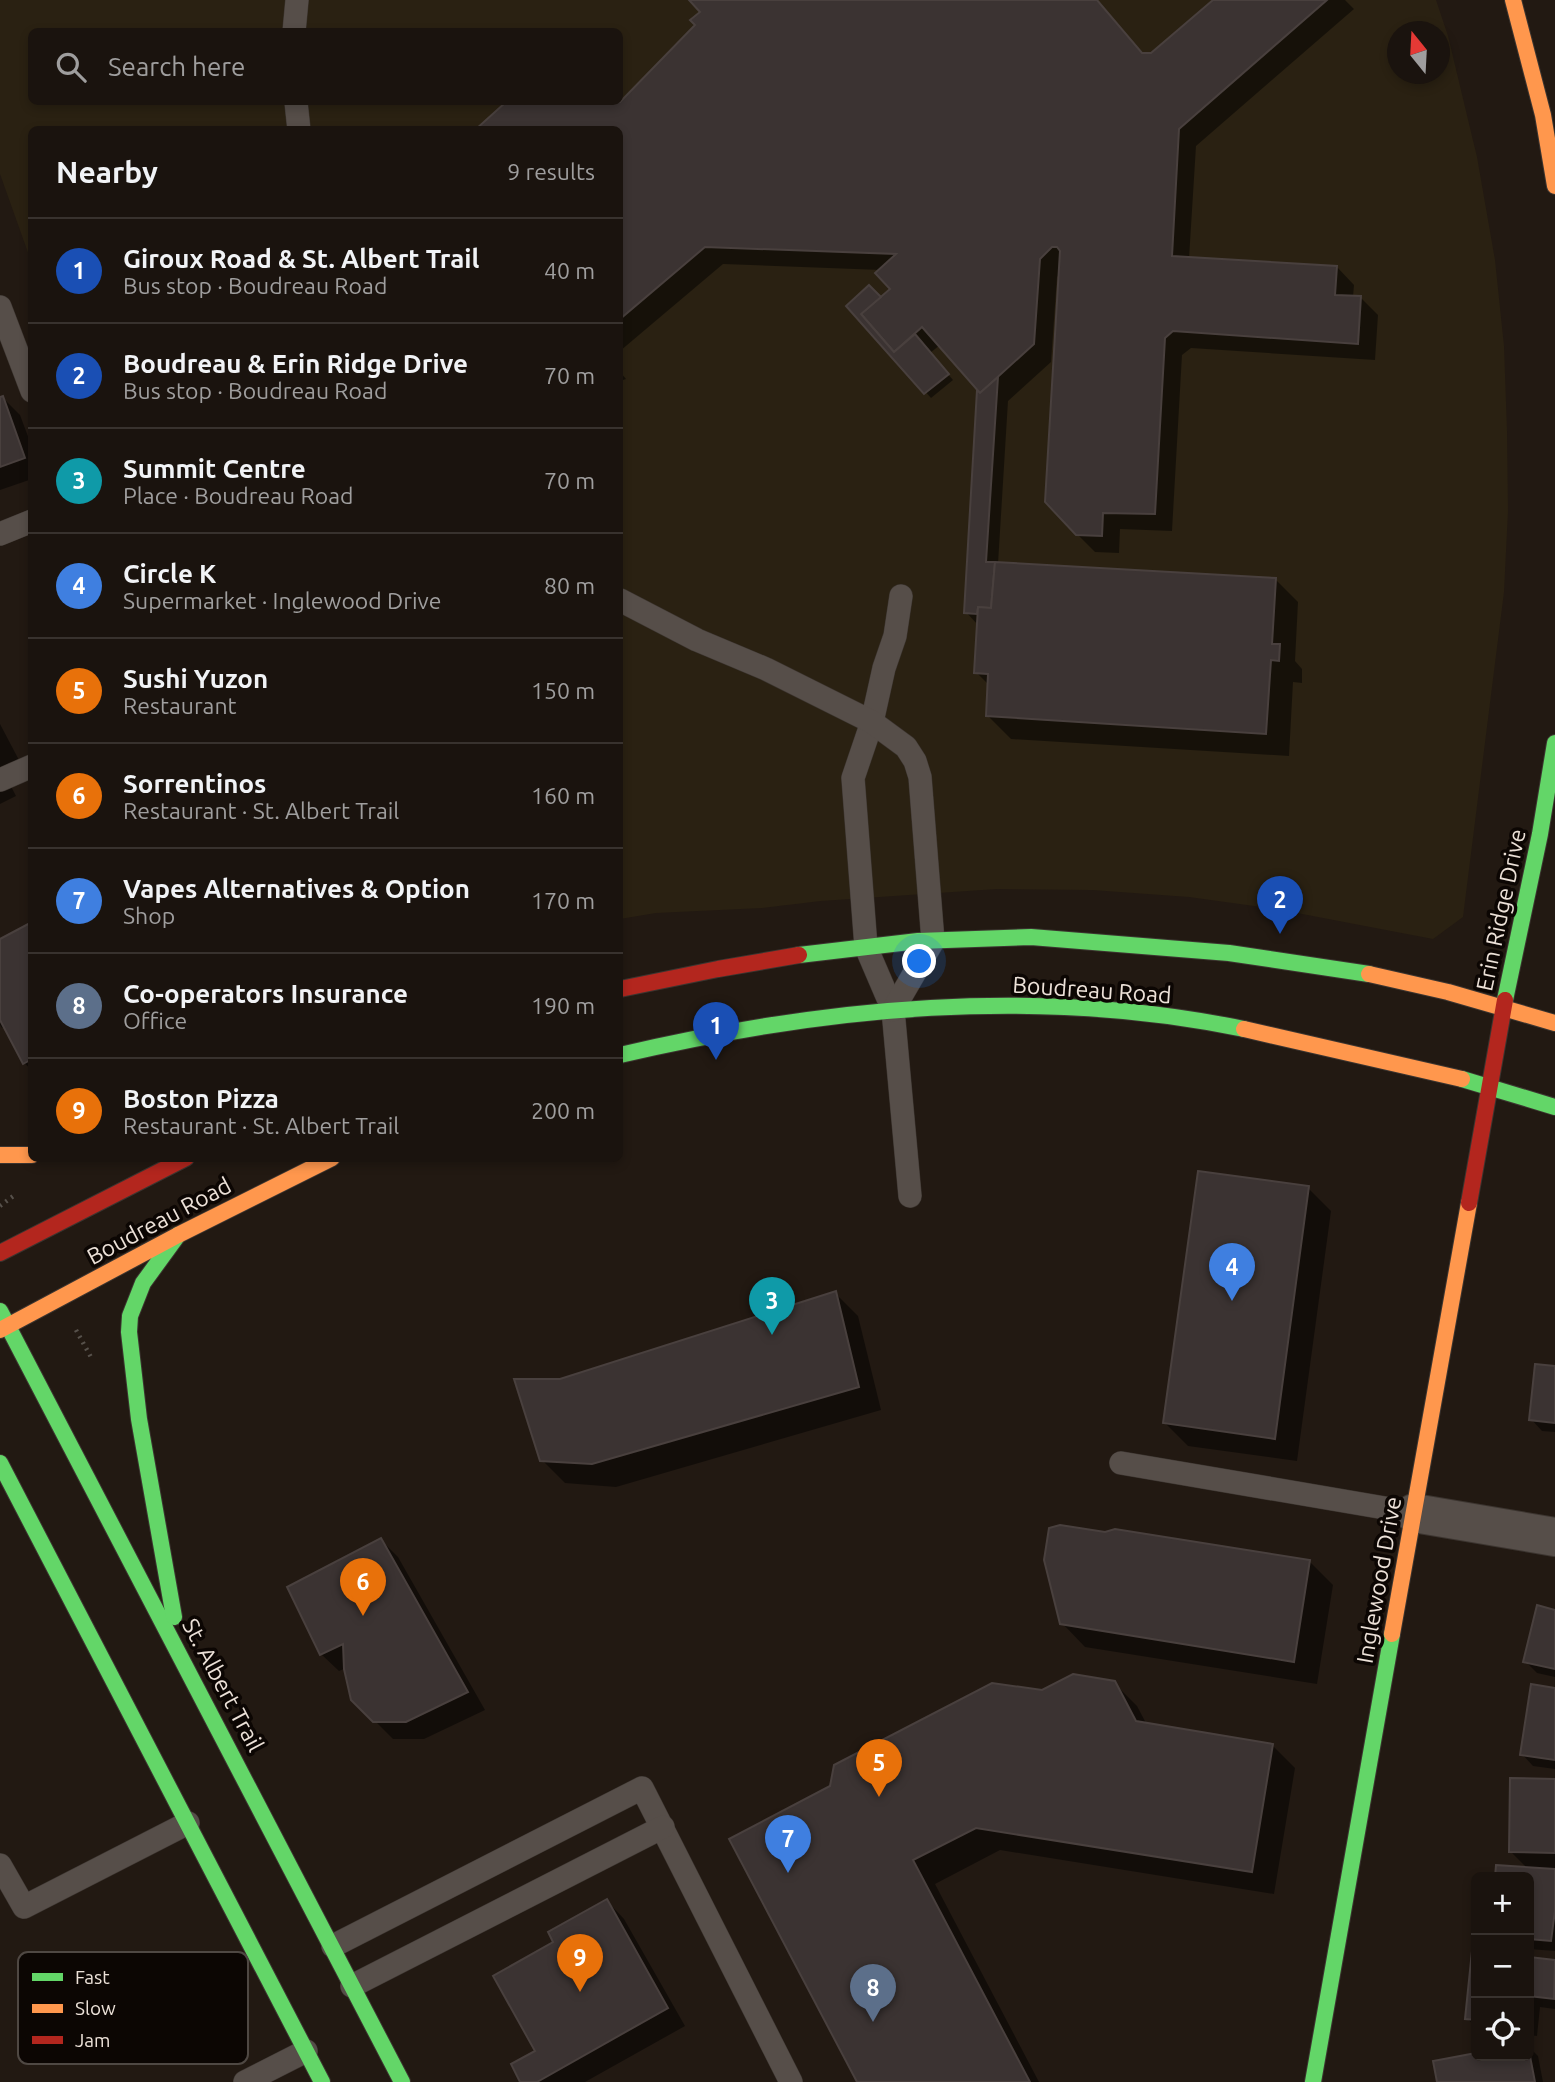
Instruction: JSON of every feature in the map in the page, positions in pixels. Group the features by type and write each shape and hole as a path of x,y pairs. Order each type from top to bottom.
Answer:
{"main road":[{"path":"1513,0 1543,115 1555,186"},
{"name":"Erin Ridge Drive","path":"1490,1086 1540,834 1555,743"},
{"name":"Boudreau Road","path":"623,988 691,973 866,947 1020,937 1204,948 1303,963 1410,983 1504,1006 1555,1023"},
{"name":"Boudreau Road","path":"623,1054 725,1032 800,1020 893,1010 1005,1007 1140,1013 1245,1028 1490,1086 1555,1107"},
{"name":"Inglewood Drive","path":"1313,2082 1490,1086"},
{"path":"0,1155 28,1155"},
{"name":"Boudreau Road","path":"0,1253 178,1162"},
{"name":"Boudreau Road","path":"3,1322 324,1162"},
{"path":"178,1235 143,1283 130,1316 129,1332 139,1419 181,1654"},
{"name":"St. Albert Trail","path":"3,1322 181,1654 402,2082"},
{"path":"0,1463 322,2082"},
{"path":"10,1513 30,1523"}],"street":[{"path":"1413,1513 1555,1537"}],"lane":[{"path":"294,28 297,0"},
{"path":"296,105 299,126"},
{"path":"0,307 28,380"},
{"path":"0,534 28,524"},
{"path":"901,596 895,636 884,668 872,722 853,778 866,947 893,1010 910,1196"},
{"path":"623,602 697,640 766,669 872,722 906,747 918,769 933,941 893,1010"},
{"path":"0,780 28,768"},
{"path":"1121,1463 1413,1513"},
{"path":"332,1946 642,1788 792,2082"},
{"path":"0,1865 23,1908 188,1823"},
{"path":"352,1986 663,1827"},
{"path":"245,2082 306,2051"}],"shaded area":[{"path":"0,0 1436,0 1443,21 1387,21 1387,84 1450,84 1450,44 1477,157 1495,260 1504,346 1507,431 1508,511 1504,592 1463,917 1433,939 1276,909 1189,897 1092,890 997,889 821,901 762,908 656,913 623,918 623,126 28,126 28,253 0,174"}],"building":[{"path":"689,0 1097,0 1142,53 1151,53 1213,0 1327,0 1179,129 1172,256 1337,266 1335,295 1361,296 1358,344 1173,331 1165,338 1155,514 1103,513 1102,536 1076,535 1045,502 1060,251 1057,247 1052,247 1040,259 1034,344 980,393 922,327 894,352 861,314 890,289 875,273 896,254 705,247 623,316 623,126 479,126 503,105 623,105 623,99 695,25 690,20 700,12"},
{"path":"869,285 881,297 861,314 894,352 915,334 949,374 924,394 846,306"},
{"path":"998,377 986,562 995,562 991,608 978,607 977,614 964,613 977,390 980,393"},
{"path":"3,396 25,458 0,467 0,397"},
{"path":"995,562 1276,578 1272,644 1280,644 1279,661 1271,660 1266,734 986,716 988,674 974,673 978,607 991,608"},
{"path":"28,924 28,1061 23,1064 0,1020 0,939"},
{"path":"1198,1171 1309,1186 1275,1439 1163,1423"},
{"path":"836,1291 859,1387 592,1464 540,1461 514,1379 560,1379"},
{"path":"1535,1364 1555,1366 1555,1423 1529,1420"},
{"path":"1060,1525 1105,1532 1115,1529 1310,1560 1294,1662 1060,1624 1044,1560 1049,1528"},
{"path":"381,1538 468,1692 406,1722 373,1722 351,1700 344,1669 343,1644 320,1655 287,1587"},
{"path":"1537,1605 1555,1610 1555,1669 1523,1662"},
{"path":"1073,1674 1115,1681 1136,1721 1273,1744 1252,1872 976,1828 913,1860 1030,2082 857,2082 729,1839 830,1786 834,1765 992,1683 1042,1690"},
{"path":"1531,1684 1555,1688 1555,1760 1520,1755"},
{"path":"1510,1778 1555,1779 1555,1853 1509,1852"},
{"path":"1496,1865 1555,1869 1555,1911 1551,1941 1534,1939 1534,1872 1495,1872"},
{"path":"607,1899 668,2008 537,2082 520,2082 511,2064 535,2051 493,1976 553,1942 548,1932"},
{"path":"1534,1958 1555,1960 1554,1999 1534,1997"},
{"path":"1471,1961 1471,2020 1465,2019"},
{"path":"1471,2054 1471,2061 1531,2061 1535,2082 1437,2082 1433,2061"}],"traffic: fast":[{"path":"1505,1000 1540,834 1555,743"},
{"path":"799,955 918,941 1031,937 1229,953 1369,974"},
{"path":"623,1054 774,1025 853,1014 931,1008 1088,1008 1166,1016 1244,1029"},
{"path":"1462,1079 1555,1107"},
{"path":"174,1617 139,1419 129,1332 130,1316 143,1283 178,1235"},
{"path":"0,1311 402,2082"},
{"path":"0,1463 322,2082"},
{"path":"1313,2082 1392,1634"}],"traffic: slow":[{"path":"1513,0 1543,115 1555,186"},
{"path":"1369,974 1448,992 1555,1023"},
{"path":"1244,1029 1462,1079"},
{"path":"0,1155 28,1155"},
{"path":"0,1330 178,1235 324,1162"},
{"path":"1392,1634 1469,1203"}],"traffic: jam":[{"path":"623,988 799,955"},
{"path":"1469,1203 1505,1000"},
{"path":"0,1253 178,1162"}],"place":[{"name":"Boudreau & Erin Ridge Drive","path":"1280,934"},
{"name":"Giroux Road & St. Albert Trail","path":"716,1060"},
{"name":"Circle K","path":"1232,1301"},
{"name":"Summit Centre","path":"772,1335"},
{"name":"Sorrentinos","path":"363,1616"},
{"name":"Sushi Yuzon","path":"879,1797"},
{"name":"Vapes Alternatives & Option","path":"788,1873"},
{"name":"Boston Pizza","path":"580,1992"},
{"name":"Co-operators Insurance","path":"873,2022"}]}
